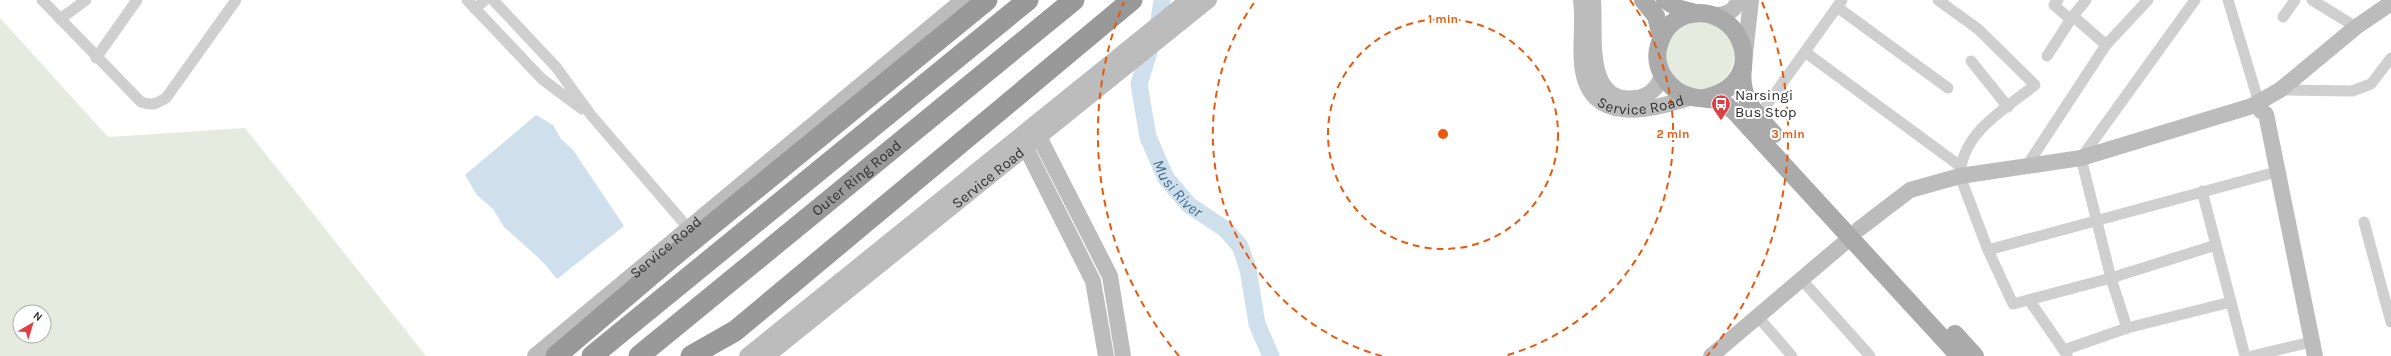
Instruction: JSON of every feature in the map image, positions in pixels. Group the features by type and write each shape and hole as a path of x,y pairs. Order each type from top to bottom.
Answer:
{"highway":[{"path":"556,356 670,259 987,0"},
{"name":"Outer Ring Road","path":"638,356 1074,0"},
{"path":"691,356 735,331 1132,0"},
{"name":"Outer Ring Road","path":"592,356 1023,4"}],"main road":[{"name":"Service Road","path":"534,356 689,229 963,0"},
{"name":"Service Road","path":"767,356 1026,148 1039,137 1071,103 1188,0"},
{"name":"Service Road","path":"746,356 1071,103 1209,0"},
{"name":"Service Road","path":"1581,0 1584,74 1593,94 1601,101 1614,108 1629,111 1655,108 1698,98"},
{"name":"Service Road","path":"1593,0 1595,62 1601,82 1607,90 1614,95 1623,98 1641,97 1656,89 1662,75"},
{"path":"1665,0 1680,9 1718,15 1727,14 1737,4 1738,0"},
{"path":"1751,0 1741,83 1747,101 1855,233 1960,356"},
{"path":"1645,2 1658,21 1661,36 1658,49 1658,63 1662,75 1670,86 1680,93 1698,98 1719,101 1734,111 1975,356"},
{"path":"1711,356 1802,280 1855,233 1910,190 1960,171 2081,158 2260,107 2356,27 2391,3"},
{"path":"1661,36 1674,21 1692,12"},
{"path":"1698,98 1716,96 1728,89 1737,80 1743,62 1741,39 1732,25 1718,15"},
{"path":"2260,107 2259,115 2308,350"},
{"path":"1039,137 1110,276 1123,356"},
{"path":"1026,148 1093,281 1106,356"}],"street":[{"path":"42,0 96,58 141,102 155,105 166,98 236,0"},
{"path":"60,19 86,0"},
{"path":"96,58 137,0"},
{"path":"467,0 542,79 591,115"},
{"path":"475,9 485,0"},
{"path":"493,0 556,67 591,115 689,229"},
{"path":"1938,0 1978,29 2035,85 1980,128 1964,150 1960,171 1988,250 2013,304 2111,278 2216,245"},
{"path":"2058,0 2054,5 2106,45"},
{"path":"2047,56 2072,18 2086,0"},
{"path":"2028,164 2106,45 2148,0"},
{"path":"2228,0 2260,107"},
{"path":"2283,17 2295,0"},
{"path":"2312,0 2356,27"},
{"path":"2127,328 2111,278 2081,158 2191,2"},
{"path":"1758,116 1840,4 1948,88"},
{"path":"1805,52 1960,171"},
{"path":"2280,90 2352,91 2371,84 2391,58"},
{"path":"1971,61 2008,107"},
{"path":"1988,250 2272,173"},
{"path":"2202,191 2245,356"},
{"path":"2364,222 2391,322"},
{"path":"1802,280 1870,356"},
{"path":"2029,300 2066,353 2127,328 2230,302"},
{"path":"1758,317 1792,356"},
{"path":"2252,356 2308,350"}],"shaded area":[{"path":"0,18 108,137 245,128 426,356 0,356"},
{"path":"1700,21 1713,24 1724,31 1731,42 1734,55 1731,68 1724,79 1713,86 1700,89 1687,86 1676,79 1669,68 1666,55 1669,42 1676,31 1687,24"}],"water":[{"path":"536,115 553,125 561,139 573,150 624,226 557,279 542,261 504,227 493,209 477,195 465,175"}],"waterway":[{"name":"Musi River","path":"1162,0 1159,20 1139,84 1148,137 1166,178 1189,205 1225,229 1240,246 1248,269 1257,324 1271,356"}],"place":[{"name":"Narsingi Bus Stop","path":"1721,121"}]}
